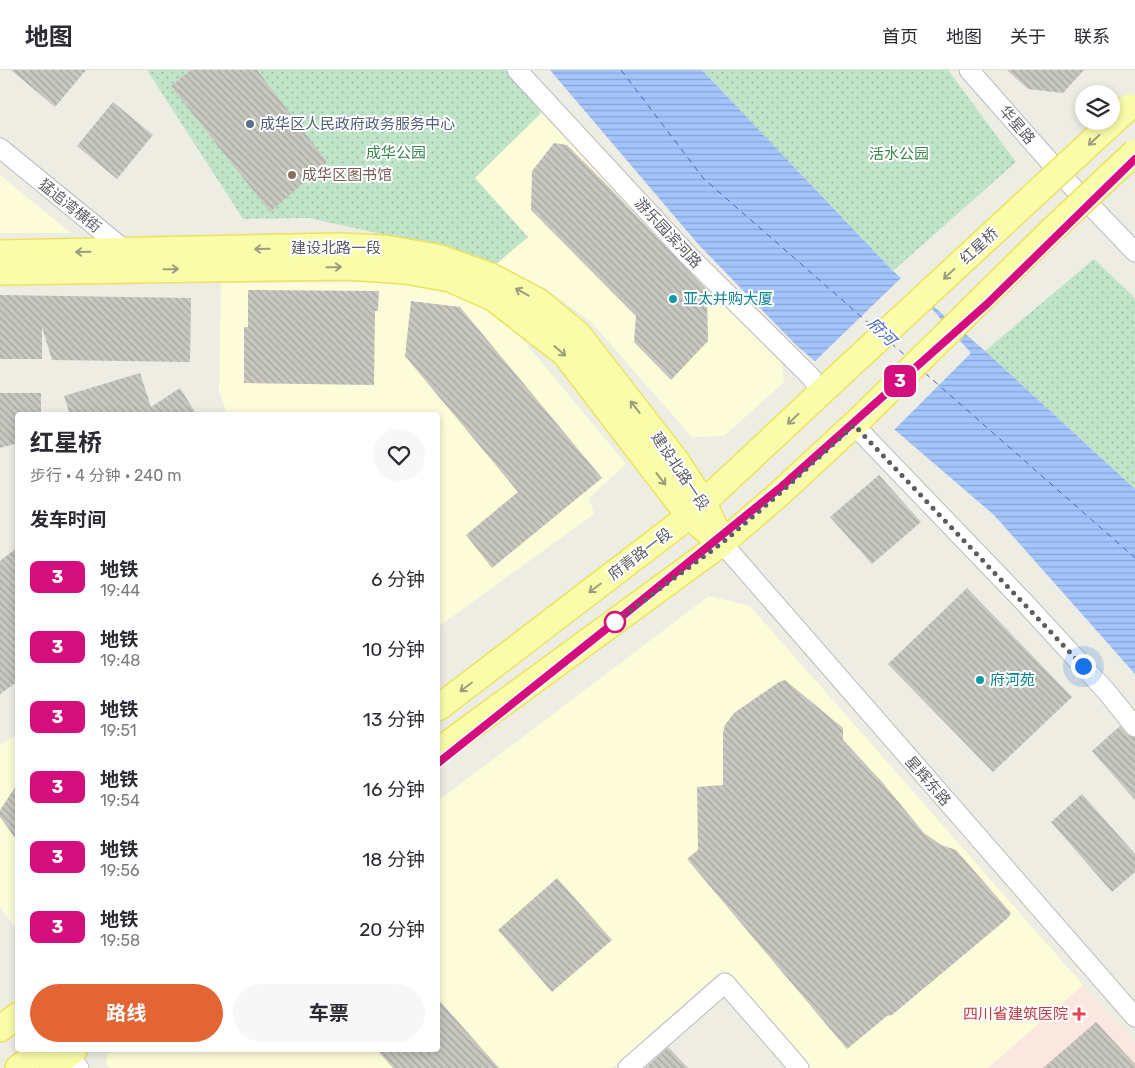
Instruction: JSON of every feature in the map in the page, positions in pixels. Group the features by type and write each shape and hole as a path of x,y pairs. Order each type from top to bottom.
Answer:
{"main road":[{"name":"红星桥","path":"826,388 1132,104"},
{"path":"440,750 722,543 779,494 857,422 1052,230 1135,152"},
{"name":"建设北路一段","path":"0,272 128,260 340,246 384,248 437,257 491,276 538,301 578,334 675,459 697,510 722,543"},
{"name":"建设北路一段","path":"0,253 128,260"},
{"name":"府青路一段","path":"440,706 697,510 826,388"},
{"path":"0,1029 15,1017"},
{"path":"0,1066 18,1052"},
{"path":"18,1068 39,1052"}],"street":[{"name":"游乐园滨河路","path":"517,70 688,255 810,376 826,388"},
{"name":"华星路","path":"969,70 1066,180 1135,252"},
{"name":"猛追湾横街","path":"0,148 128,260"},
{"path":"857,422 1106,691 1135,727"},
{"name":"星辉东路","path":"722,543 1135,1017"},
{"path":"628,1068 725,983 799,1068"}],"shaded area":[{"name":"亚太并购大厦","path":"541,113 780,355 784,382 724,436 692,437 590,321 545,288 494,266 475,178"},
{"path":"0,175 71,233 0,233"},
{"path":"396,282 452,292 503,316 626,464 589,498 594,514 440,626 440,412 226,412 219,391 221,283"},
{"path":"709,596 750,606 1083,985 988,1068 812,1068 723,969 612,1068 110,1068 106,1064 109,1052 440,1052 440,799"},
{"path":"15,736 15,927 0,907 0,745"},
{"name":"四川省建筑医院","path":"1083,985 1135,1043 1135,1068 988,1068"}],"green space":[{"name":"成华公园","path":"147,70 508,70 541,113 475,178 528,237 494,266 395,237 309,218 243,219"},
{"name":"活水公园","path":"702,70 948,70 1016,162 893,271"},
{"path":"1094,259 1135,298 1135,489 985,351"}],"water":[{"name":"府河","path":"550,70 702,70 893,271 985,351 1135,489 1135,674 994,515 796,345 698,244"}],"pier":[{"path":"903,276 971,353 893,431 813,363"}],"building":[{"path":"11,70 86,70 55,107"},
{"name":"成华区人民政府政务服务中心","path":"191,70 257,70 327,162 270,212 171,86"},
{"path":"1007,70 1084,70 1063,93 1028,89"},
{"path":"113,102 153,135 117,179 77,146"},
{"path":"554,143 567,145 707,290 708,341 671,380 634,342 636,316 531,210 532,171"},
{"path":"248,290 379,291 378,311 375,311 374,385 244,383 244,327 248,327"},
{"path":"0,295 191,298 190,362 52,360 42,327 42,359 0,359"},
{"path":"411,301 460,307 602,478 492,568 466,535 518,492 405,356"},
{"path":"140,373 151,407 180,388 195,412 69,412 64,396"},
{"path":"0,393 41,393 41,412 15,412 15,444 0,448"},
{"path":"879,475 921,522 872,564 830,517"},
{"path":"15,549 15,683 0,694 0,561"},
{"name":"府河苑","path":"967,588 1072,697 993,772 888,664"},
{"path":"785,680 843,728 843,740 882,782 924,833 941,845 956,850 1011,913 1008,918 892,1015 887,1016 847,1049 687,859 698,850 697,787 723,785 723,733 725,725 734,713 779,682"},
{"path":"1120,726 1127,734 1135,738 1135,800 1092,751"},
{"path":"15,788 15,838 0,817 0,810"},
{"path":"1082,794 1135,854 1135,872 1112,892 1051,822"},
{"path":"557,878 612,940 552,992 498,930"},
{"path":"440,1001 499,1068 393,1068 379,1052 440,1052"},
{"path":"1096,1022 1135,1064 1135,1068 1043,1068"},
{"path":"668,1047 688,1068 645,1068"}],"ferry route":[{"path":"621,70 704,179 873,327"},
{"path":"891,343 907,357"},
{"path":"925,373 1135,558"}],"metro line":[{"name":"3","path":"440,760 781,487 987,304 1135,159"}],"place":[{"name":"成华区人民政府政务服务中心","path":"250,124"},
{"name":"成华区图书馆","path":"292,175"},
{"name":"亚太并购大厦","path":"673,299"},
{"name":"府河苑","path":"980,680"},
{"name":"四川省建筑医院","path":"1079,1014"}],"route":[{"path":"615,622 612,624 722,543 854,425 1083,666"}]}
